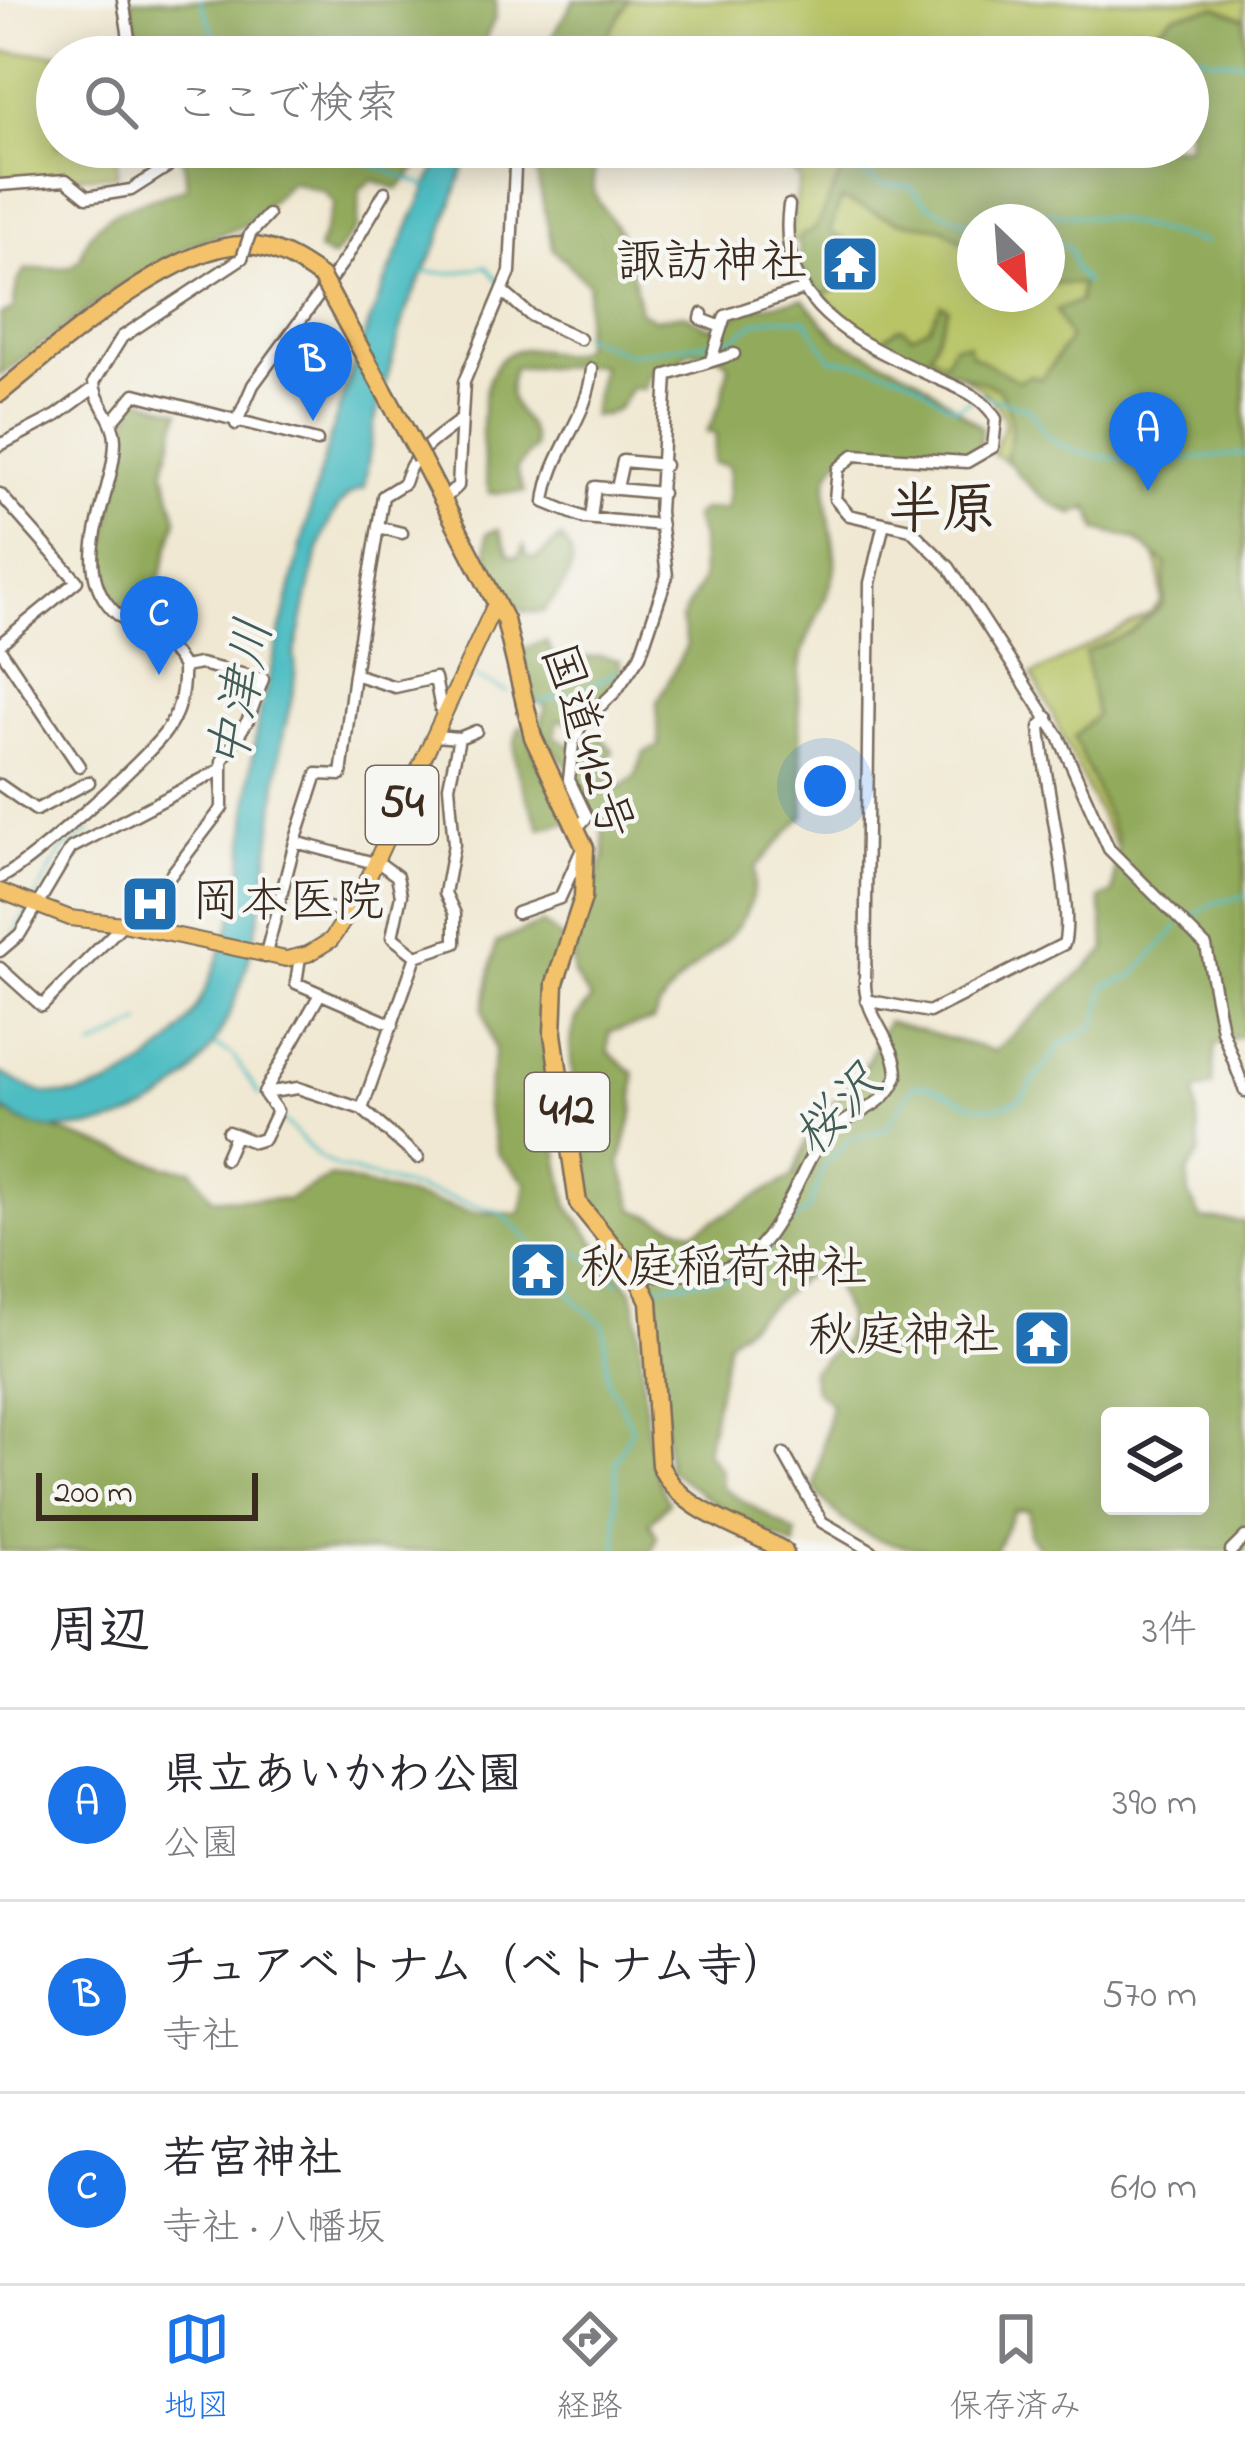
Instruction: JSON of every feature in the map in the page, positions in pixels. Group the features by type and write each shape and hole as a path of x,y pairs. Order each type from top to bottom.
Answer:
{"highway":[{"name":"国道412号","path":"0,393 147,284 202,254 242,244 283,253 321,278 496,602 512,642 533,736 585,848 583,898 555,983 554,1034 578,1203 637,1276 649,1301 657,1452 666,1479 693,1503 784,1551"}],"main road":[{"name":"54","path":"301,957 331,940 350,913 496,602"},
{"path":"0,891 70,918 128,925 265,957 301,957"}],"street":[{"path":"123,0 129,36"},
{"path":"0,185 66,180 87,197 130,190 165,168"},
{"path":"443,500 458,486 458,422 464,382 502,291 513,251 515,168"},
{"path":"236,424 254,385 346,258 385,192"},
{"path":"789,205 785,248 804,289 857,340 976,398 997,428 993,447 978,458 950,463 863,453 838,469 833,489 841,508 861,520 910,530 938,553 1048,718 1109,850 1132,878 1192,928 1210,958 1222,1030 1245,1091"},
{"path":"0,878 37,856 162,736 180,700 183,668 171,649 120,617 96,584 93,556 115,442 94,388 98,367 114,345 242,258 250,234 268,215"},
{"path":"147,284 164,308"},
{"path":"711,360 718,326 729,313 804,289"},
{"path":"502,291 530,315 580,339"},
{"path":"702,314 701,320 718,326"},
{"path":"578,828 586,817 569,780 573,742 582,723 616,691 652,625 668,566 661,525 667,374 734,354"},
{"path":"592,370 582,419 553,467 545,502 591,518 661,525"},
{"path":"0,445 56,416 94,388"},
{"path":"111,423 121,415 124,400 135,394 236,424 317,441"},
{"path":"265,957 317,774 341,775 384,494 403,485 414,458 458,422"},
{"path":"617,488 622,460 665,465"},
{"path":"591,518 593,488 662,493"},
{"path":"0,494 76,581 96,584"},
{"path":"637,1276 735,1267 769,1241 827,1135 882,1100 895,1084 895,1056 866,1000 870,583 884,523"},
{"path":"378,527 402,533"},
{"path":"76,581 1,643 79,766"},
{"path":"0,968 42,1006 128,925 216,820 224,798 222,770 253,711 262,677 200,664 183,668"},
{"path":"355,674 395,687 435,678 443,720"},
{"path":"866,1000 929,1012 1064,944 1053,824 1041,768 1040,727 1048,718"},
{"path":"435,736 459,738 476,731"},
{"path":"416,956 454,946 456,939 455,914 445,893 454,844 449,786 459,738"},
{"path":"0,951 20,934 70,848 222,770"},
{"path":"0,785 36,810 89,782"},
{"path":"295,842 374,864 400,881 392,937 416,956"},
{"path":"517,913 560,898 579,850 585,848"},
{"path":"319,906 350,913"},
{"path":"362,1109 416,956"},
{"path":"301,957 296,983 393,1025"},
{"path":"264,1093 320,994"},
{"path":"264,1093 298,1088 362,1109 418,1158"},
{"path":"224,1155 231,1134 256,1142 276,1115 264,1093"},
{"path":"784,1454 822,1522 872,1551"},
{"path":"1231,1551 1245,1537"}],"green space":[{"path":"130,0 496,0 487,36 138,36"},
{"path":"574,0 629,0 608,36 553,36"},
{"path":"588,0 1245,0 1245,891 1134,875 1032,675 1149,614 1161,602 1154,555 993,454 1005,422 983,390 866,333 834,306 805,273 850,246 789,241 800,179 788,168 1209,168 1209,36 572,36"},
{"path":"1217,7 1245,19 1245,1035 1215,1045 1212,1085 1195,1092 1200,1153 1187,1173 1189,1195 1201,1219 1245,1222 1245,1551 1043,1551 1029,1536 1029,1510 1014,1511 995,1551 914,1548 870,1536 850,1524 814,1488 831,1403 815,1390 811,1371 844,1341 847,1317 828,1266 800,1280 728,1341 706,1452 721,1470 722,1488 796,1533 795,1547 732,1516 668,1469 654,1288 594,1209 581,1179 570,1044 576,1019 591,1000 574,975 572,961 591,888 605,856 602,822 592,817 576,776 546,741 540,726 546,706 529,699 523,649 546,641 557,662 601,656 620,661 620,680 573,723 558,720 555,737 575,748 579,738 598,737 613,751 604,771 609,783 621,787 635,777 644,753 659,746 657,703 687,645 681,620 702,580 701,538 694,517 702,510 727,509 729,466 713,463 716,434 707,432 721,403 729,364 718,355 690,351 666,372 649,375 644,389 631,388 620,406 600,416 592,416 601,365 514,368 510,394 529,427 534,447 516,470 524,492 489,493 483,407 496,366 509,353 529,349 562,354 582,347 589,285 553,249 536,171 528,168 596,168 594,189 624,242 640,311 655,319 683,314 711,328 751,308 803,299 838,339 915,376 981,427 980,447 964,452 878,447 846,455 834,465 826,493 834,574 800,666 804,815 755,868 744,917 680,981 653,1021 609,1032 608,1052 634,1073 634,1110 620,1163 635,1210 693,1232 793,1176 807,1140 829,1106 861,1074 887,1022 995,1051 1106,950 1100,899 1113,893 1117,839 1074,737 1096,715 1085,653 1131,632 1163,605 1166,565 1135,539 1097,530 1089,507 1073,514 1026,482 1005,456 1010,421 998,388 875,343 901,327 912,335 929,327 941,304 948,308 930,354 945,361 953,345 968,344 971,354 1018,381 1031,375 1042,379 1069,339 1057,312 1079,302 1081,284 1065,284 1065,204 957,204 957,238 943,228 899,222 841,199 830,232 862,247 859,282 820,295 800,267 799,237 815,229 840,176 838,168 1209,168 1209,36 1116,36 1131,27 1156,30 1174,15"},
{"path":"0,52 36,53 36,168 117,168 117,175 0,178"},
{"path":"185,168 417,168 398,189 373,180 360,189 357,228 332,258 318,250 334,204 324,191 291,182 244,226 191,245 117,288 0,376 0,314 13,310 17,283 25,270 71,267 81,258 95,228 107,218 187,187"},
{"path":"138,398 180,411 164,470 177,519 150,614 140,618 114,599 101,570 131,409"},
{"path":"499,529 509,555 518,557 524,546 528,557 537,558 561,538 568,547 572,557 568,576 543,612 525,612 494,579 487,533"},
{"path":"521,725 568,822 540,828 516,764 514,750"},
{"path":"542,923 563,939 540,1008 568,1206 632,1291 637,1313 653,1462 669,1502 650,1523 657,1537 652,1551 0,1551 0,1111 166,1167 192,1170 212,1198 287,1200 331,1176 472,1212 521,1214 526,1183 498,1154 486,1106 495,1050 483,1010 496,943"}],"water":[{"path":"436,168 464,168 440,239 407,307 374,423 364,488 347,496 334,513 316,560 294,655 295,678 258,922 221,1032 190,1076 148,1109 80,1128 44,1128 22,1121 0,1106 0,1073 50,1094 94,1090 115,1082 172,1041 211,978 237,899 257,727 310,512 352,369"}],"waterway":[{"path":"200,0 215,36"},
{"path":"1209,59 1245,62"},
{"path":"379,168 430,187"},
{"path":"857,168 883,185 909,186 928,205 957,219"},
{"path":"1065,215 1111,219 1206,243"},
{"path":"1065,246 1086,283"},
{"path":"422,272 455,273 486,266 499,282"},
{"path":"721,341 761,321 806,320 831,359 908,377 956,408 972,399"},
{"path":"581,335 628,354 711,342"},
{"path":"981,395 1028,408 1050,438 1090,455 1144,460 1245,454"},
{"path":"539,702 578,693 618,671"},
{"path":"471,675 507,692"},
{"path":"33,901 64,847 90,832"},
{"name":"桜沢","path":"1186,920 1215,903 1245,896"},
{"path":"14,932 28,909"},
{"name":"桜沢","path":"650,1286 750,1276 780,1230 809,1209 824,1166 850,1139 886,1129 913,1086 938,1089 986,1107 1021,1099 1060,1045 1096,1025 1105,986 1131,977 1179,926"},
{"path":"93,1048 141,1023"},
{"path":"215,1045 233,1055 259,1095"},
{"path":"278,1115 319,1157 337,1167 500,1212 547,1258 578,1304 604,1324 607,1378 633,1428 616,1459 617,1551"},
{"name":"桜沢","path":"545,1255 577,1251 620,1283"}],"place":[{"name":"諏訪神社","path":"850,264"},
{"name":"チュアベトナム（ベトナム寺）","path":"313,421"},
{"name":"県立あいかわ公園","path":"1148,491"},
{"name":"若宮神社","path":"159,675"},
{"name":"岡本医院","path":"150,904"},
{"name":"秋庭稲荷神社","path":"538,1270"},
{"name":"秋庭神社","path":"1042,1338"}],"district":[{"name":"半原","path":"942,513"}],"water label":[{"name":"中津川","path":"244,695"}]}
